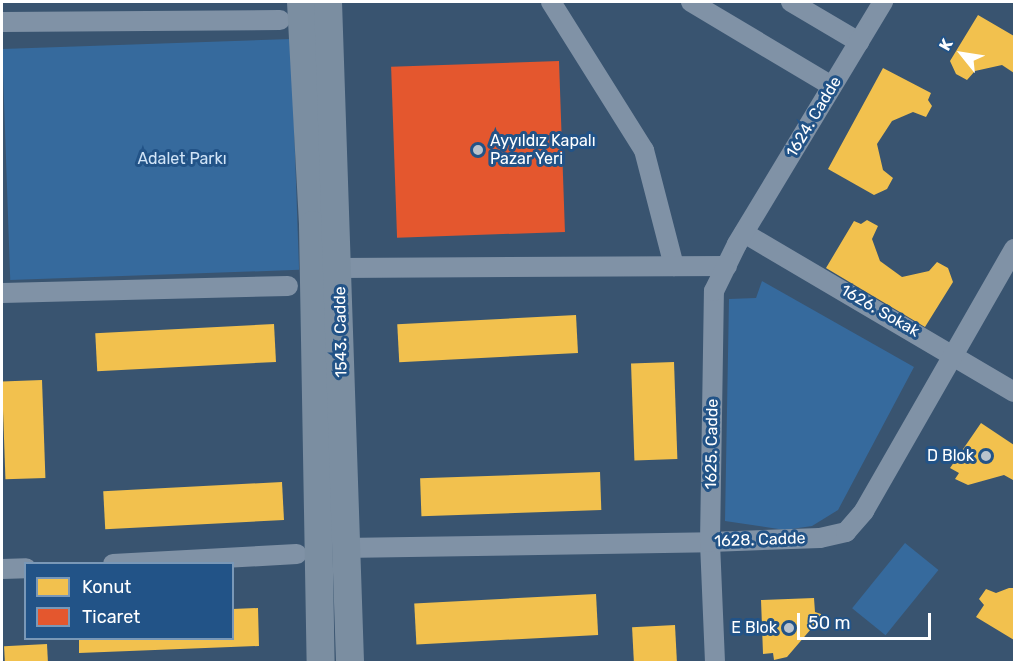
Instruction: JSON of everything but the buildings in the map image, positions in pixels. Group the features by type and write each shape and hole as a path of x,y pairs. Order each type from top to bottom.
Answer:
{"main road":[{"name":"1543. Cadde","path":"301,2 313,225 321,663"},
{"name":"1543. Cadde","path":"328,2 339,268 343,548 350,663"}],"street":[{"path":"551,2 644,150 674,266"},
{"path":"691,2 832,86"},
{"path":"790,2 858,42"},
{"name":"1624. Cadde","path":"744,233 883,2"},
{"path":"2,22 280,20"},
{"name":"1625. Cadde","path":"715,663 710,542 714,291 744,233"},
{"name":"1626. Sokak","path":"744,233 954,354 1014,392"},
{"name":"1628. Cadde","path":"343,548 710,542 820,538 846,532 864,512 1014,249"},
{"path":"339,268 727,266"},
{"path":"2,293 288,286"},
{"path":"150,562 297,554"},
{"path":"2,569 24,568"}],"green space":[{"name":"Adalet Parkı","path":"291,39 299,270 10,280 2,49"},
{"path":"762,281 914,367 838,510 812,526 785,530 725,521 729,299 756,298"},
{"path":"905,543 938,570 886,635 852,608"}],"place":[{"name":"Ayyıldız Kapalı Pazar Yeri","path":"478,150"},
{"name":"D Blok","path":"986,456"},
{"name":"E Blok","path":"789,628"}]}
